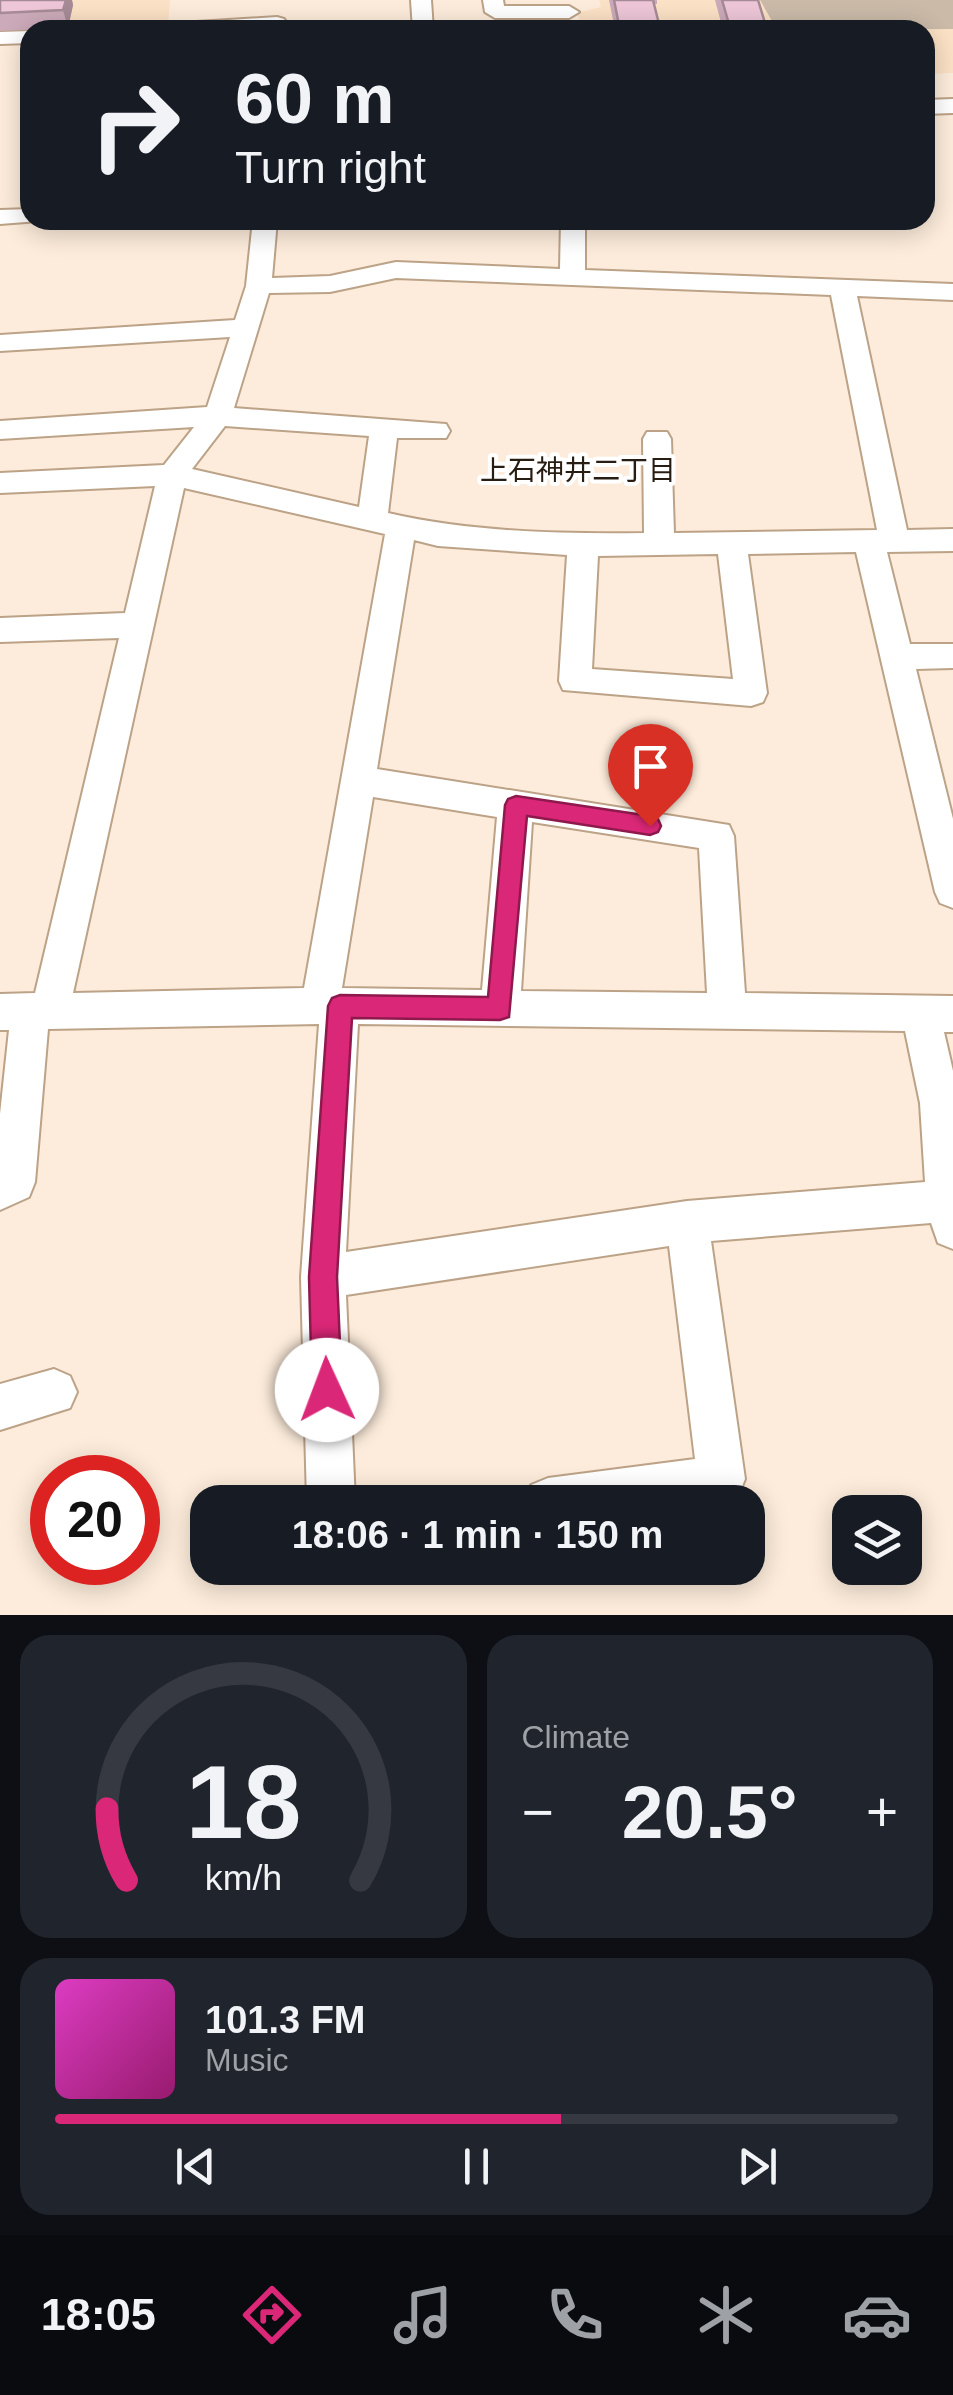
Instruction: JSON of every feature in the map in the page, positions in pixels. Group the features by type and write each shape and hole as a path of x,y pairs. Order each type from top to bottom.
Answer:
{"street":[{"path":"494,0 495,12 576,17"},
{"path":"0,1189 14,1182 27,1011 135,626 172,475 218,416 259,286 264,230"},
{"path":"572,230 572,276"},
{"path":"259,286 330,284 396,270 953,292"},
{"path":"842,287 896,657 953,892"},
{"path":"0,343 246,328"},
{"path":"0,430 218,416 436,432"},
{"path":"330,1485 323,1277 330,1006 360,781 386,523 384,428"},
{"path":"657,438 659,545"},
{"path":"0,483 172,475 438,535 583,545 953,540"},
{"path":"583,545 576,681 751,693 732,544"},
{"path":"0,630 135,626"},
{"path":"896,657 953,656"},
{"path":"360,781 716,836 727,1012"},
{"path":"500,1008 516,805"},
{"path":"27,1011 330,1006 937,1014 950,1215 687,1222 323,1277"},
{"path":"671,1485 721,1478 687,1222"},
{"path":"0,1406 54,1392"}],"shaded area":[{"path":"0,0 170,0 168,20 20,20 20,32 0,33"},
{"path":"599,0 953,0 953,73 935,74 935,20 579,20 577,13 601,7"},
{"path":"760,0 953,0 953,29 935,29 935,20 771,20"}],"building":[{"path":"0,0 66,0 63,10 0,13"},
{"path":"614,0 653,0 658,20 618,20"},
{"path":"722,0 758,0 764,20 728,20"}],"district":[{"name":"上石神井二丁目","path":"578,470"}],"route":[{"path":"327,1390 323,1277 340,1006 500,1008 516,805 650,826"}]}
